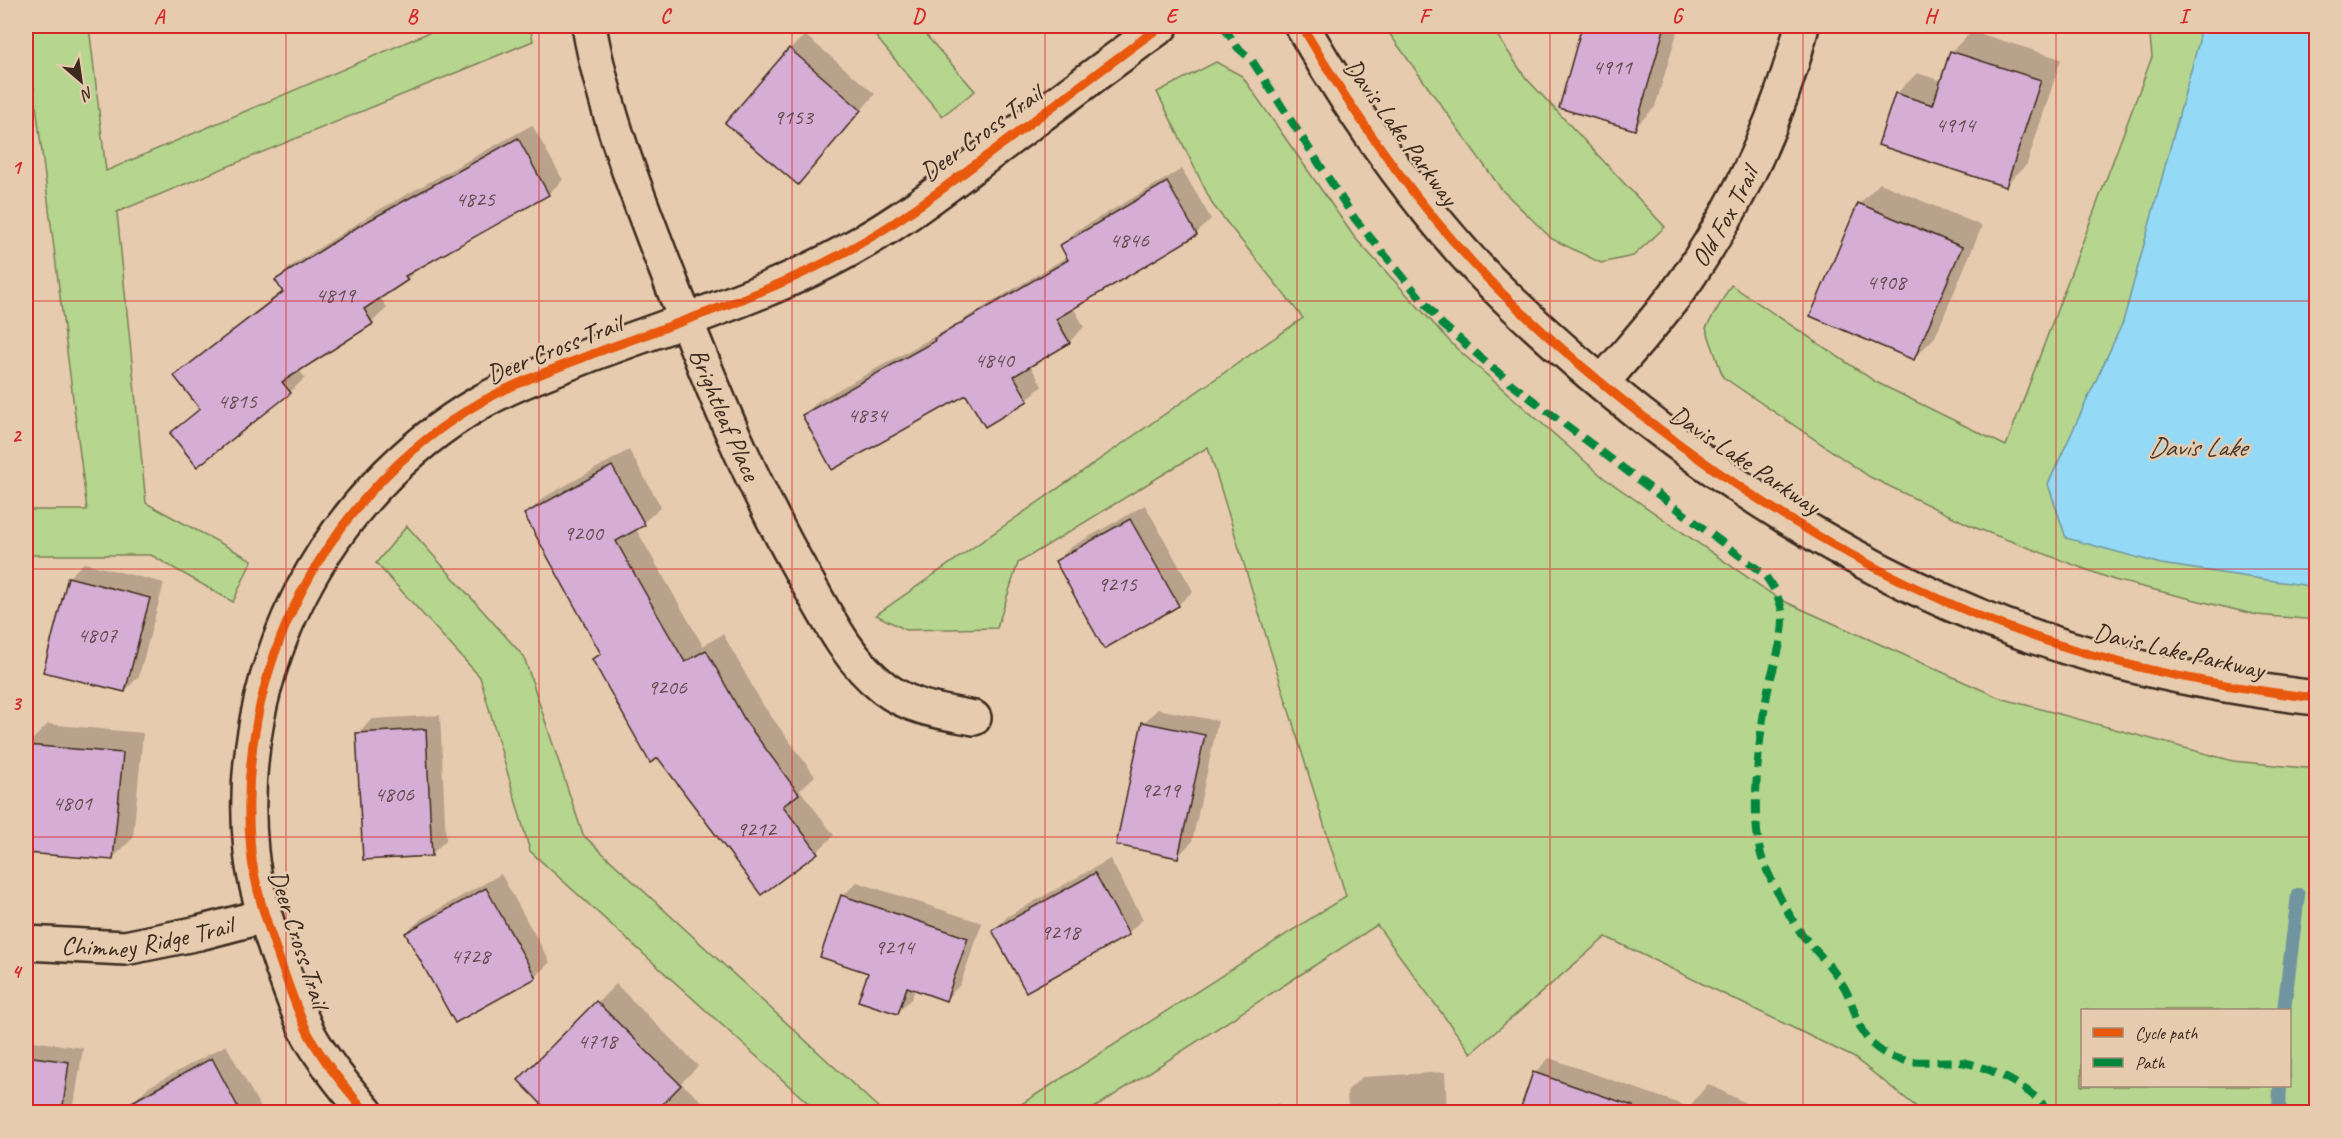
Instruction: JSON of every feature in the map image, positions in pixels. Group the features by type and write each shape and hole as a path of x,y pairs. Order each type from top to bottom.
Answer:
{"street":[{"name":"Brightleaf Place","path":"589,26 594,56 630,176 729,429 792,554 839,637 862,667 892,693 931,711 974,718"},
{"name":"Deer Cross Trail","path":"366,1113 309,1035 264,916 251,852 249,771 256,718 280,640 306,580 329,543 362,501 413,450 475,406 534,377 801,274 861,243 955,180 1161,26"},
{"name":"Davis Lake Parkway","path":"1302,26 1358,114 1400,173 1467,255 1507,298 1602,383 1764,504 1864,561 1930,593 2001,623 2111,660 2260,692 2316,698"},
{"name":"Old Fox Trail","path":"1602,383 1688,277 1737,197 1773,122 1802,26"},
{"name":"Chimney Ridge Trail","path":"26,943 125,948 199,933 264,916"}],"green space":[{"path":"26,26 89,26 106,171 444,26 530,26 533,41 117,212 146,503 252,560 233,602 151,555 26,555 26,510 87,510"},
{"path":"867,26 918,26 975,91 942,116"},
{"path":"1384,26 1491,26 1525,77 1665,227 1633,256 1601,263 1552,239 1502,190"},
{"name":"Davis Lake","path":"2149,26 2316,26 2316,620 2257,615 2114,580 1976,528 1870,477 1723,377 1706,328 1731,285 1876,382 2006,446 2152,57"},
{"path":"1216,62 1242,76 1355,238 1455,347 1604,478 1779,599 2000,698 2233,761 2316,769 2316,1112 1923,1112 1853,1057 1606,937 1471,1053 1377,925 1088,1112 1009,1112 1346,896 1208,447 1018,563 997,628 906,630 876,615 1303,318 1213,205 1157,92"},
{"path":"407,526 524,657 583,835 883,1112 818,1112 530,851 480,677 376,563"}],"water":[{"name":"Davis Lake","path":"2198,26 2316,26 2316,587 2161,564 2066,538 2048,484 2123,322 2199,41"}],"building":[{"path":"1582,26 1665,26 1635,130 1559,108"},
{"path":"789,48 861,110 798,185 725,123"},
{"path":"1950,51 2041,80 2006,187 1878,145 1895,93 1933,105"},
{"path":"518,138 549,195 405,276 408,280 364,309 373,324 282,382 291,393 197,467 170,433 200,409 174,376 283,292 275,280 359,226"},
{"path":"1167,182 1197,235 1056,319 1070,343 1014,376 1028,401 985,427 966,395 832,470 802,415 935,341 934,339 1068,260 1060,245"},
{"path":"1858,203 1962,247 1914,360 1810,316"},
{"path":"612,466 645,525 616,541 661,621 685,662 706,650 746,722 799,794 783,806 818,853 761,895 658,758 650,763 592,659 601,654 524,514"},
{"path":"1130,519 1179,606 1104,649 1055,561"},
{"path":"68,577 150,598 125,692 43,672"},
{"path":"1142,722 1205,735 1178,858 1116,845"},
{"path":"426,729 432,856 363,860 356,733"},
{"path":"26,745 123,753 113,860 26,853"},
{"path":"1095,873 1129,935 1026,992 992,930"},
{"path":"486,888 536,978 455,1023 405,933"},
{"path":"841,895 968,938 946,1001 907,987 898,1014 858,1001 868,973 820,957"},
{"path":"596,1001 681,1085 654,1113 550,1113 518,1080"},
{"path":"26,1056 69,1062 62,1113 26,1113"},
{"path":"212,1058 241,1113 112,1113"},
{"path":"1533,1072 1633,1106 1632,1113 1519,1113"}],"waterway":[{"path":"2284,1009 2298,895"},
{"path":"2279,1112 2280,1087"}],"marked path":[{"path":"1223,26 1238,48 1251,59 1355,219 1442,324 1514,386 1764,574 1771,584 1781,606 1783,627 1769,685 1759,749 1756,799 1759,844 1763,861 1775,889 1801,933 1841,982 1865,1036 1881,1051 1899,1059 1919,1062 1960,1062 1997,1073 2033,1095 2049,1112"}],"cycle path":[{"path":"366,1112 328,1065 304,1025 265,915 251,851 249,784 257,718 275,654 301,593 335,537 377,485 426,440 481,402 508,388 592,354 763,291 861,243 928,199 1161,26"},
{"path":"1302,26 1346,97 1396,169 1422,204 1478,269 1572,357 1640,414 1712,468 1787,517 1865,562 1945,601 2027,634 2111,660 2187,678 2316,698"}]}
